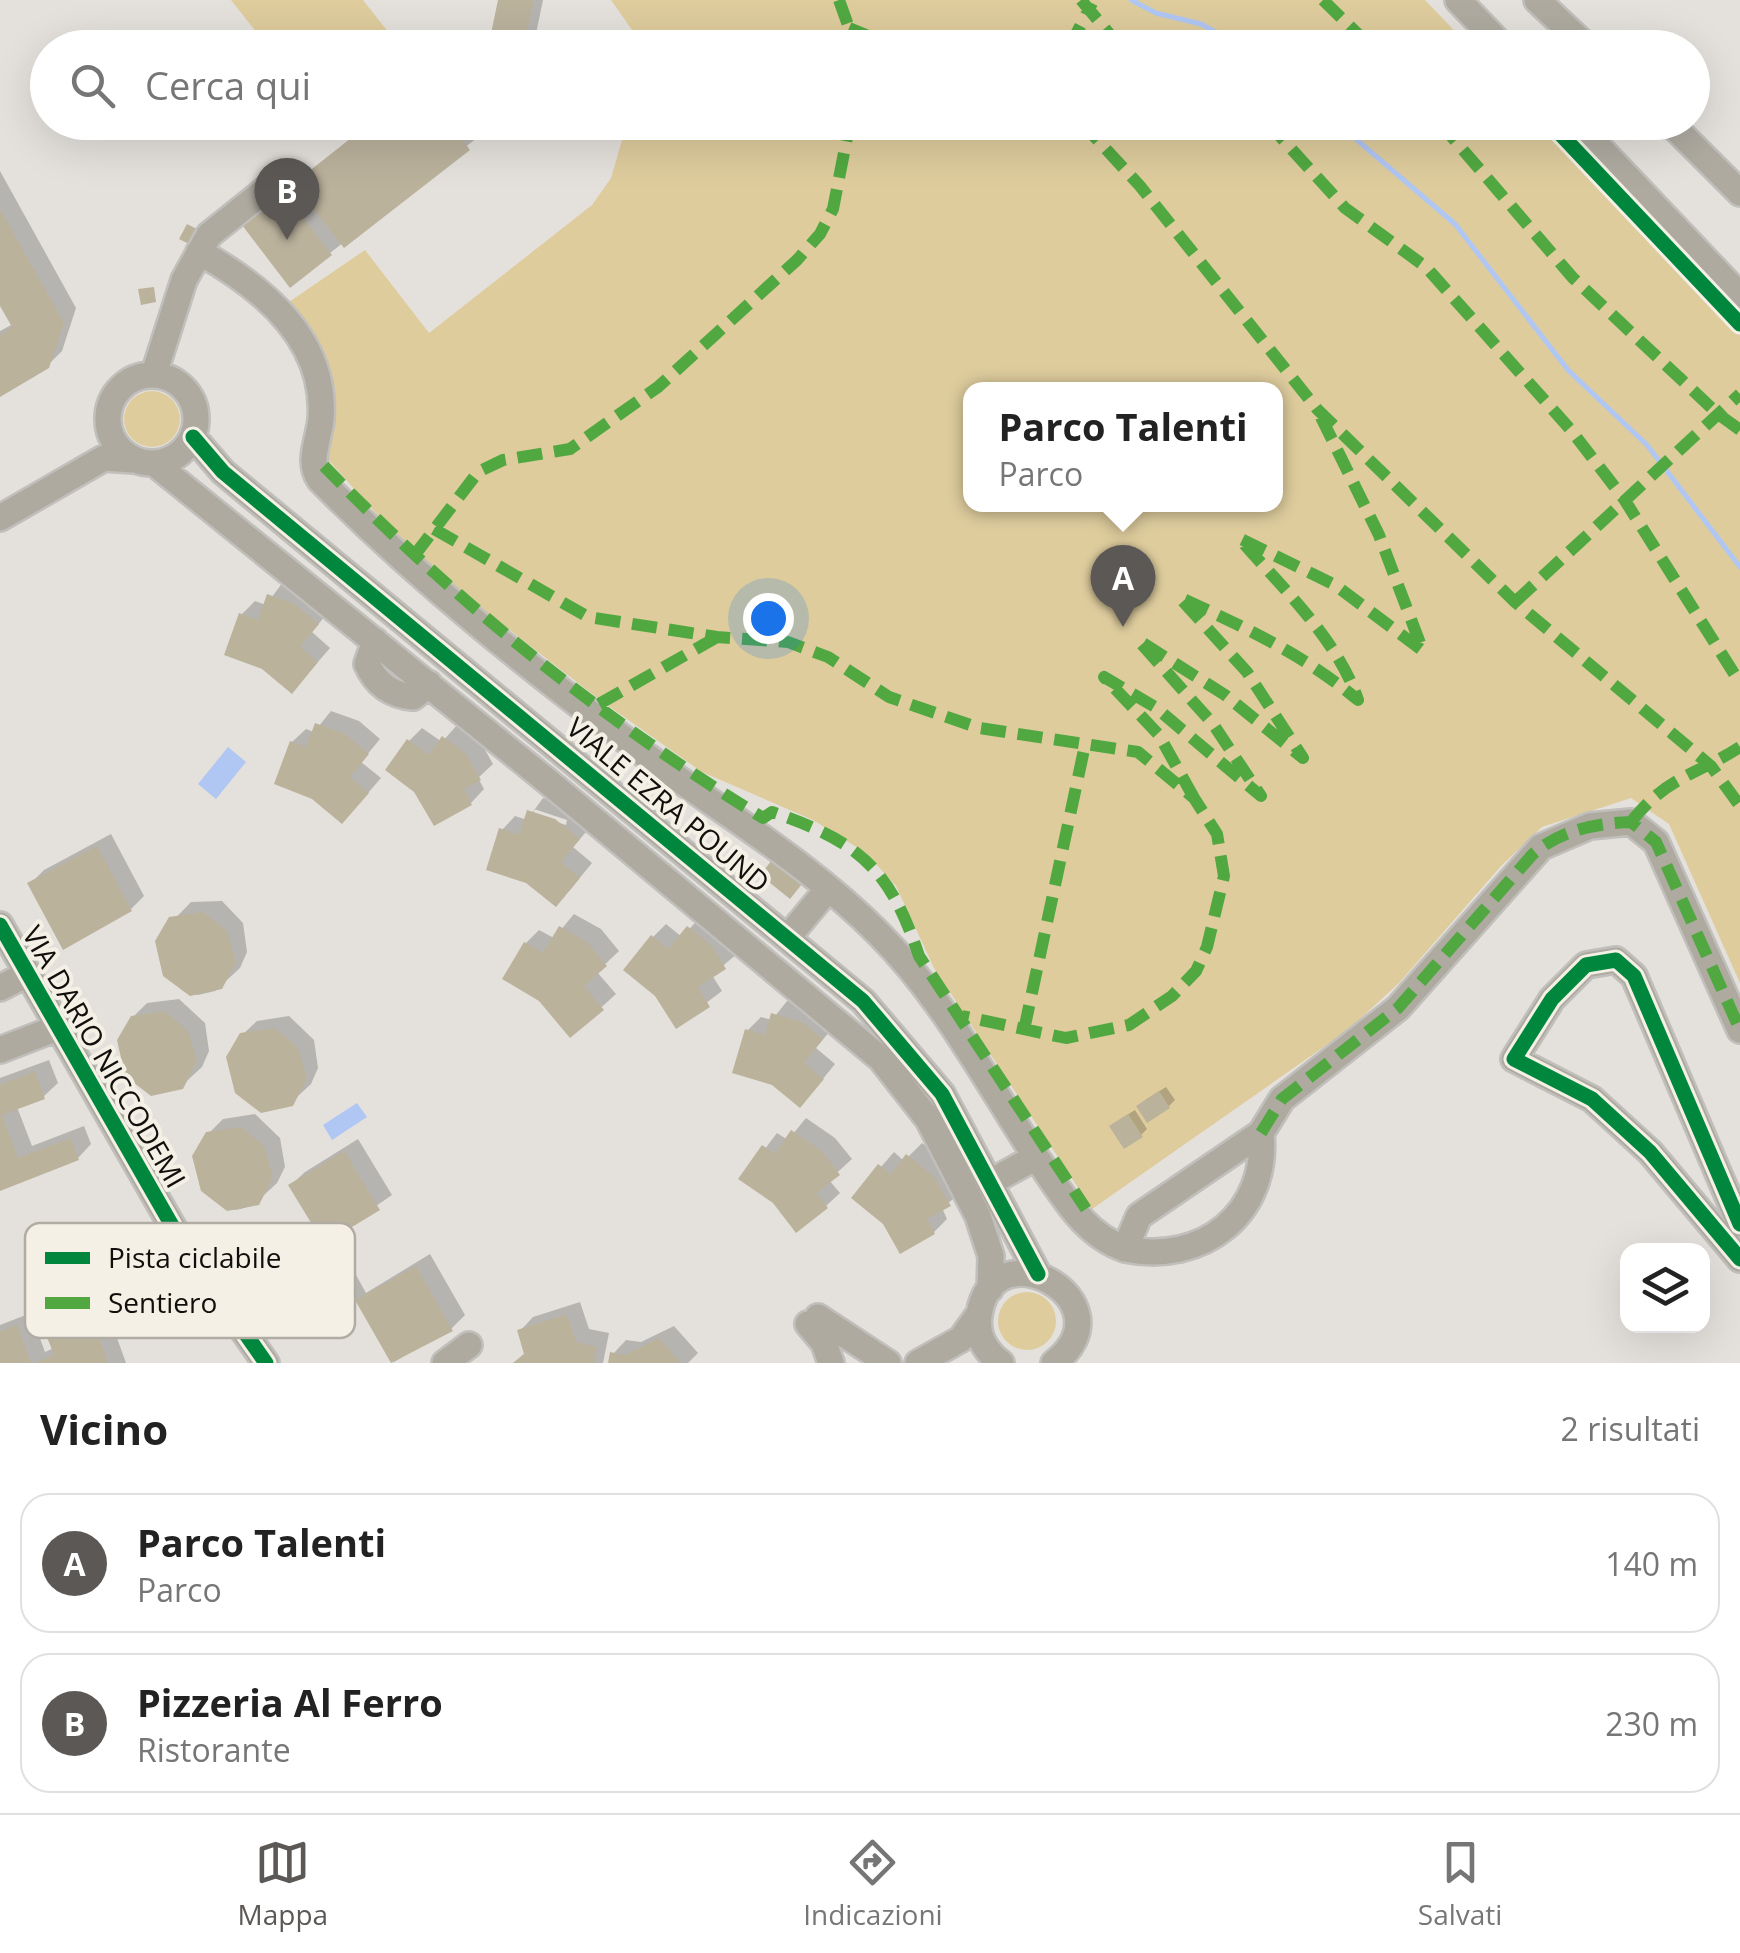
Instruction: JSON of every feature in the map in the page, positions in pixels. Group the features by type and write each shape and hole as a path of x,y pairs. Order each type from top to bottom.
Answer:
{"street":[{"path":"1458,0 1487,30"},
{"path":"1537,0 1569,30"},
{"path":"1592,140 1740,296"},
{"path":"1686,140 1740,193"},
{"path":"154,374 182,285 199,252 222,221 284,175"},
{"path":"199,252 265,294 300,339 320,396 313,468 320,480 389,548 496,640 828,889 876,930 930,992 1036,1157 1082,1222 1099,1237 1125,1248 1174,1250 1206,1240 1250,1201 1263,1170 1261,1133"},
{"path":"0,498 86,448 107,419 111,401 124,384 154,374 177,383 189,395 195,410 193,437 174,457 146,462 104,458 0,518"},
{"path":"107,419 117,446 146,462"},
{"name":"VIALE EZRA POUND","path":"193,437 212,463 863,1001 916,1058 942,1094 1038,1274 1062,1287 1076,1314 1071,1344 1057,1362"},
{"name":"VIALE EZRA POUND","path":"146,462 305,583 852,1032 894,1074 928,1119 978,1216 990,1256 990,1288"},
{"path":"305,583 328,558"},
{"path":"546,780 568,754"},
{"path":"1125,1248 1139,1216 1261,1133 1282,1099 1398,1008 1532,855 1552,841 1590,826 1631,822 1656,842 1740,1030"},
{"path":"788,937 828,889"},
{"name":"VIA DARIO NICCODEMI","path":"0,925 170,1223"},
{"path":"1740,1224 1634,976 1616,960 1586,965 1552,999 1514,1059 1592,1099 1650,1152 1740,1259"},
{"path":"0,988 27,974"},
{"path":"0,1050 57,1028"},
{"path":"989,1183 1036,1157"},
{"path":"918,1363 962,1339 990,1288 1014,1275 1038,1274"},
{"path":"979,1314 980,1338 998,1363"},
{"path":"830,1363 813,1320 888,1363"},
{"name":"VIA DARIO NICCODEMI","path":"248,1338 266,1363"},
{"path":"445,1363 469,1345"},
{"path":"968,1363 998,1363"}],"shaded area":[{"path":"231,0 363,0 387,30 255,30"},
{"path":"611,0 1425,0 1454,30 632,30"},
{"path":"622,140 1558,140 1740,332 1740,983 1669,824 1631,798 1542,827 1501,866 1399,983 1348,1030 1092,1209 934,968 896,886 866,853 813,820 702,772 596,697 414,556 324,455 325,376 289,302 365,250 429,333 592,205 611,178"},
{"path":"152,391 172,399 180,419 172,439 152,447 132,439 124,419 132,399"},
{"path":"1027,1292 1048,1300 1056,1321 1048,1342 1027,1350 1006,1342 998,1321 1006,1300"}],"water":[{"path":"228,747 246,762 216,799 198,784"},
{"path":"357,1103 367,1117 332,1140 323,1125"}],"building":[{"path":"498,0 534,0 527,30 492,30"},
{"path":"349,140 462,140 470,150 344,248 294,183"},
{"path":"283,193 332,255 290,288 242,225"},
{"path":"0,209 64,323 49,368 0,397 0,335 12,327 0,306"},
{"path":"187,224 197,229 189,244 179,239"},
{"path":"154,287 156,302 141,305 138,289"},
{"path":"267,594 294,604 319,624 300,647 318,662 292,694 262,669 224,655 239,613 258,620"},
{"path":"315,723 345,734 369,754 350,777 369,793 342,824 312,799 274,784 290,741 306,747"},
{"path":"442,736 465,753 481,780 464,789 472,805 434,826 414,792 385,770 407,739 429,755"},
{"path":"527,810 555,819 580,839 561,862 580,878 556,907 526,883 486,870 499,828 519,835"},
{"path":"97,846 132,911 63,950 27,883"},
{"path":"772,860 802,884 790,899 760,875"},
{"path":"203,912 227,931 236,962 222,989 190,996 163,976 155,941 169,917"},
{"path":"559,926 587,942 607,966 584,986 604,1010 570,1038 539,1001 502,979 524,942 543,953"},
{"path":"687,926 711,945 726,969 698,987 710,1007 676,1029 655,996 623,970 651,935 668,949"},
{"path":"165,1011 188,1031 197,1061 183,1089 151,1096 125,1076 117,1040 131,1016"},
{"path":"771,1013 802,1022 823,1039 804,1063 824,1079 800,1108 772,1085 732,1073 745,1029 765,1035"},
{"path":"275,1028 298,1048 307,1078 293,1106 261,1113 235,1093 226,1057 240,1033"},
{"path":"35,1071 45,1099 2,1115 18,1158 71,1138 79,1160 0,1191 0,1085"},
{"path":"1159,1091 1170,1108 1147,1123 1136,1106"},
{"path":"1128,1114 1143,1137 1124,1149 1109,1126"},
{"path":"241,1127 264,1146 273,1177 259,1205 227,1211 201,1191 192,1156 206,1132"},
{"path":"791,1130 822,1151 840,1175 816,1193 828,1208 796,1233 773,1203 738,1179 762,1145 775,1154"},
{"path":"344,1151 380,1210 355,1225 311,1223 288,1185"},
{"path":"906,1154 934,1177 951,1206 927,1219 935,1234 900,1254 883,1224 851,1198 878,1164 891,1174"},
{"path":"416,1266 453,1331 391,1363 355,1300"},
{"path":"567,1314 576,1342 597,1347 594,1363 513,1363 524,1354 517,1330"},
{"path":"17,1325 31,1363 0,1363 0,1331"},
{"path":"47,1338 99,1338 108,1363 34,1363 54,1355"},
{"path":"659,1338 681,1363 608,1363 610,1352 625,1355"}],"waterway":[{"path":"1131,0 1156,13 1212,30"},
{"path":"1357,140 1455,224 1568,370 1647,445 1740,567"}],"marked path":[{"path":"839,0 849,30"},
{"path":"1081,0 1106,30"},
{"path":"1323,0 1354,30"},
{"path":"1078,30 1092,3"},
{"path":"849,28 854,30"},
{"path":"414,556 478,472 503,460 570,449 658,387 797,260 820,234 833,209 846,140"},
{"path":"1098,140 1140,186 1317,409 1515,602 1711,766 1740,806"},
{"path":"1283,140 1345,208 1426,267 1570,429 1624,499 1740,683"},
{"path":"1454,140 1573,278 1740,430"},
{"path":"1515,602 1740,394"},
{"path":"1194,798 1159,735 1104,677 1155,707 1261,796 1213,724 1138,640 1225,695 1303,758 1247,672 1179,597 1294,655 1358,700 1349,677 1322,634 1239,538 1335,585 1423,651 1379,535 1317,409"},
{"path":"324,466 478,611 645,741 763,818 772,812 802,823 850,848 868,863 896,901 919,956 1086,1209"},
{"path":"434,529 588,617 717,637 788,642 828,657 889,697 979,728 1138,752 1194,798 1217,834 1224,876 1207,947 1196,971 1172,996 1129,1025 1066,1038 962,1016"},
{"path":"599,704 717,637"},
{"path":"1024,1030 1085,745"},
{"path":"1631,822 1669,786 1740,747"},
{"path":"1261,1133 1282,1099 1398,1008 1532,855 1566,834 1604,824 1631,822 1656,842 1740,1030"}],"cycle path":[{"path":"1566,140 1740,324"},
{"path":"193,437 223,472 863,1001 942,1094 1038,1274"},
{"path":"0,925 171,1223"},
{"path":"1740,1224 1634,976 1616,960 1586,965 1552,999 1514,1059 1592,1099 1650,1152 1740,1259"},
{"path":"248,1338 266,1363"}],"place":[{"name":"Pizzeria Al Ferro","path":"287,240"},
{"name":"Parco Talenti","path":"1123,627"}]}
